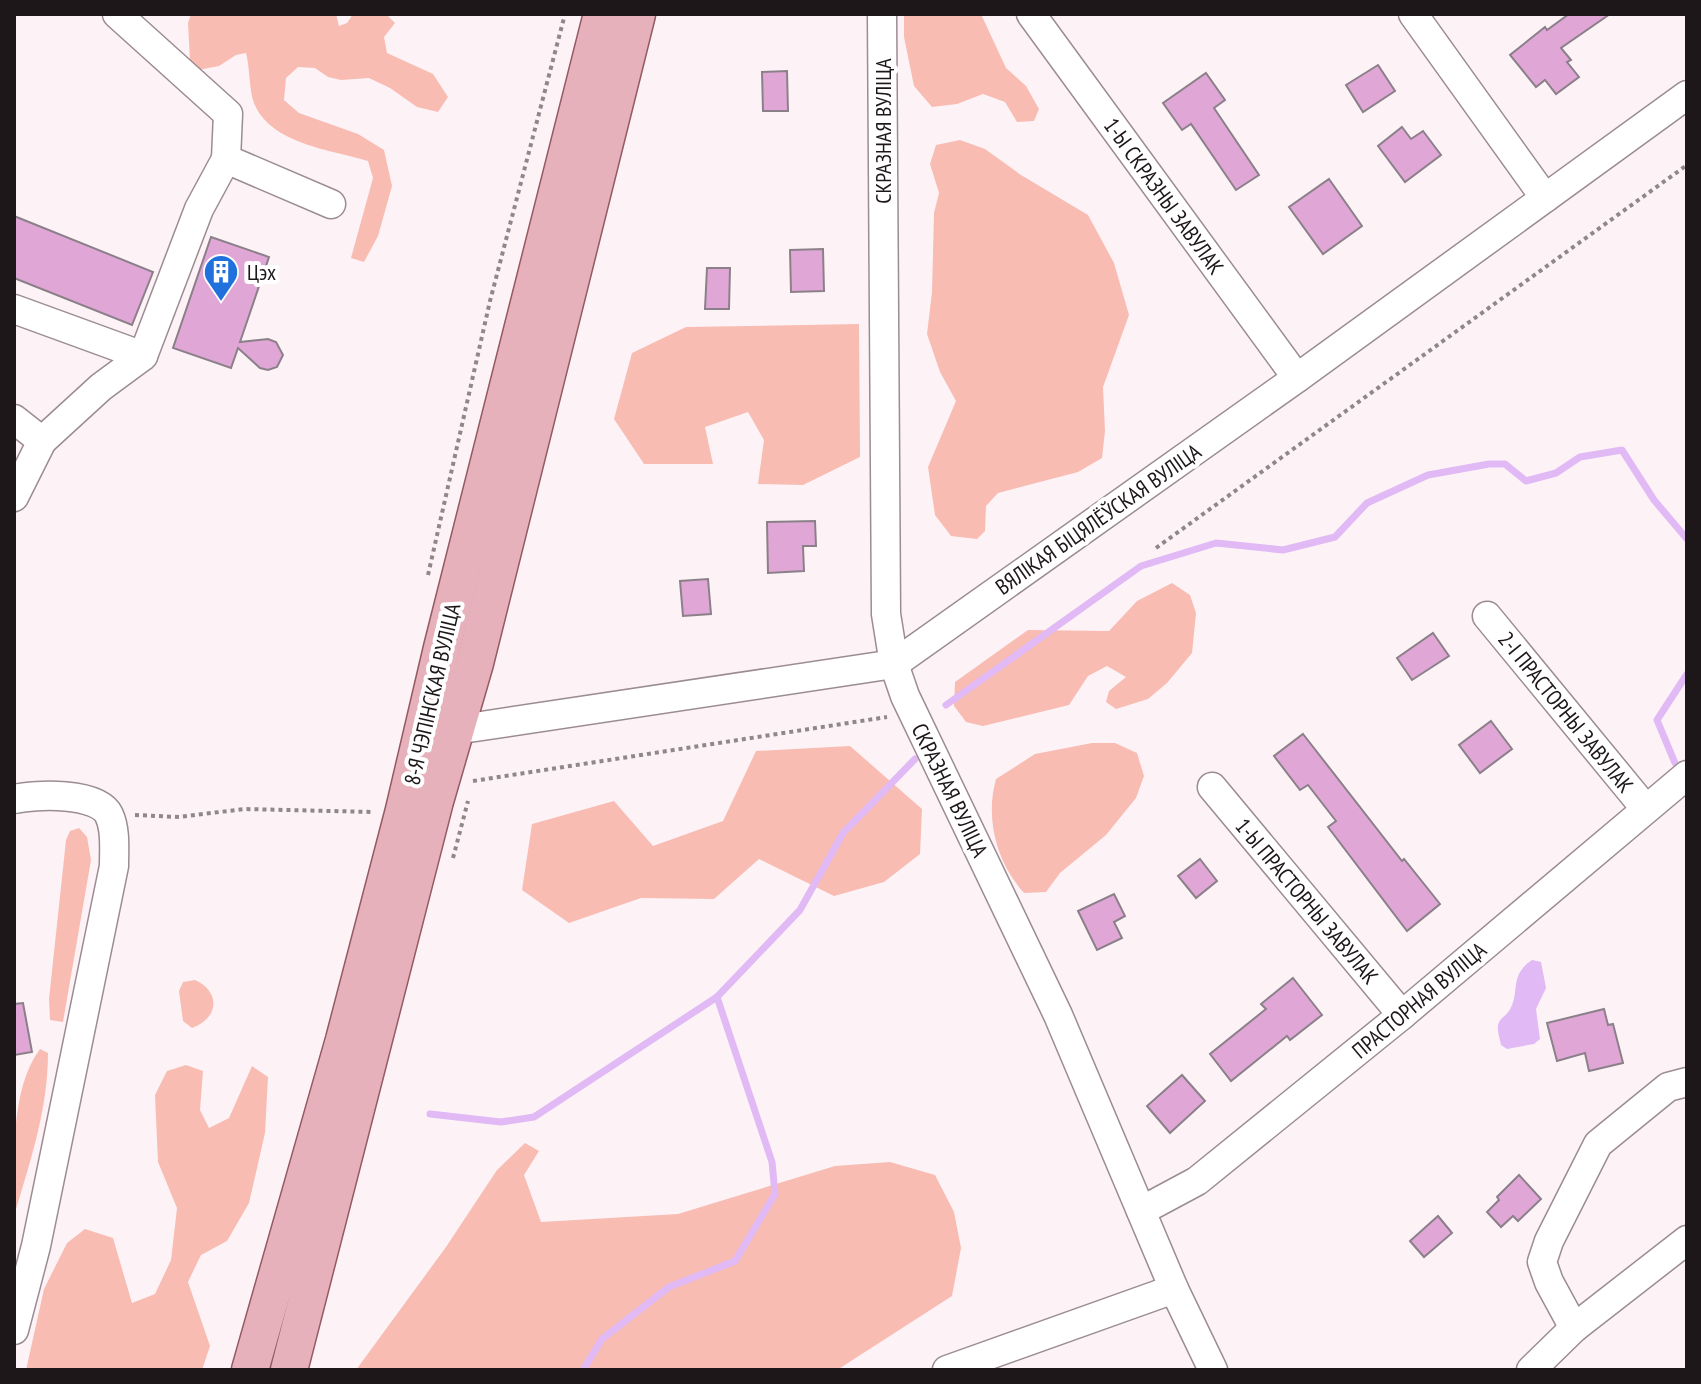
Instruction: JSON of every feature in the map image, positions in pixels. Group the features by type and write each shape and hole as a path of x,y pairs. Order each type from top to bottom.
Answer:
{"main road":[{"name":"8-Я ЧЭПІНСКАЯ ВУЛІЦА","path":"289,1370 602,14"},
{"name":"8-Я ЧЭПІНСКАЯ ВУЛІЦА","path":"250,1370 344,1040 439,730 475,663 637,14"}],"street":[{"path":"14,497 42,441 101,387 143,356 199,209 226,159 228,114 117,14"},
{"name":"СКРАЗНАЯ ВУЛІЦА","path":"882,14 886,614 894,664 913,713 1058,1015 1174,1289 1213,1370"},
{"name":"1-Ы СКРАЗНЫ ЗАВУЛАК","path":"1031,14 1297,378"},
{"path":"1413,14 1545,198"},
{"name":"ВЯЛІКАЯ БІЦЯЛЁЎСКАЯ ВУЛІЦА","path":"439,730 894,664 1297,378 1687,95"},
{"path":"226,159 331,204"},
{"path":"14,309 143,356"},
{"path":"14,419 42,441"},
{"name":"2-І ПРАСТОРНЫ ЗАВУЛАК","path":"1487,616 1645,808"},
{"name":"ПРАСТОРНАЯ ВУЛІЦА","path":"1141,1211 1197,1181 1402,1015 1687,775"},
{"name":"1-Ы ПРАСТОРНЫ ЗАВУЛАК","path":"1212,787 1402,1015"},
{"path":"14,799 29,796 101,807 114,836 114,866 36,1246 14,1330"},
{"path":"1574,1328 1549,1282 1542,1262 1549,1241 1598,1144 1668,1087 1687,1082"},
{"path":"1531,1370 1574,1328 1687,1240"},
{"path":"947,1370 1174,1289"}],"path":[{"path":"427,581 490,301 565,14"},
{"path":"1156,548 1687,165"},
{"path":"473,781 913,713"},
{"path":"101,807 179,817 244,809 375,812"}],"shaded area":[{"path":"191,14 336,14 339,26 347,23 353,14 386,14 395,23 384,37 387,53 433,74 448,97 438,112 417,107 369,78 341,80 328,77 315,68 298,67 286,78 284,100 299,113 358,134 384,150 392,186 378,236 364,262 351,258 373,178 368,161 320,149 274,128 262,117 254,103 246,53 236,55 219,66 198,70 190,61 188,23"},
{"path":"904,14 981,14 1006,68 1026,86 1039,109 1034,121 1017,122 1005,102 983,94 957,104 932,107 914,86 904,37"},
{"path":"960,140 985,149 1021,175 1088,215 1114,263 1129,315 1103,387 1105,431 1102,458 1078,472 998,493 986,506 985,531 977,539 951,536 935,515 928,467 956,401 940,372 927,334 932,292 934,213 939,193 930,164 936,145"},
{"path":"859,324 860,457 803,485 758,484 764,440 748,412 705,427 713,464 644,464 614,419 632,353 686,327"},
{"path":"1172,583 1190,595 1196,613 1192,653 1167,683 1148,699 1116,709 1106,702 1109,691 1126,677 1107,666 1088,676 1069,705 983,726 966,722 954,706 955,682 1028,630 1109,631 1137,601"},
{"path":"1092,743 1115,743 1137,753 1144,776 1136,798 1106,835 1060,873 1046,892 1024,893 1006,868 995,839 992,809 996,779 1035,754"},
{"path":"850,746 922,809 920,854 884,882 834,896 759,859 714,899 641,898 569,923 522,890 532,824 614,801 653,846 723,821 756,751"},
{"path":"79,828 87,837 91,860 63,1022 50,1020 49,999 66,840 70,831"},
{"path":"1532,960 1541,962 1546,988 1536,1009 1540,1039 1534,1044 1507,1049 1501,1045 1499,1023 1512,1004 1520,972"},
{"path":"195,980 209,991 213,1005 208,1018 192,1028 183,1021 179,991 183,982"},
{"path":"40,1049 48,1053 45,1095 37,1136 14,1216 18,1107 30,1066"},
{"path":"186,1065 203,1071 200,1110 209,1128 229,1118 252,1066 268,1077 265,1133 249,1203 227,1241 201,1255 188,1282 210,1346 202,1370 26,1370 44,1289 67,1243 85,1229 113,1238 132,1303 155,1294 171,1260 177,1208 158,1162 155,1095 167,1071"},
{"path":"525,1143 539,1151 524,1175 541,1222 678,1214 835,1166 890,1162 935,1175 954,1212 961,1248 952,1296 837,1370 356,1370 446,1247 497,1170"}],"building":[{"path":"1569,14 1610,14 1561,48 1579,77 1556,94 1545,80 1536,87 1510,55 1545,27 1547,30"},
{"path":"1378,65 1395,91 1363,112 1346,85"},
{"path":"787,71 788,111 763,111 762,72"},
{"path":"1206,73 1225,100 1214,108 1259,175 1236,190 1191,124 1182,130 1163,103"},
{"path":"1402,127 1411,139 1423,131 1441,155 1405,182 1378,146"},
{"path":"1329,179 1362,226 1323,254 1289,207"},
{"path":"14,216 153,272 132,325 14,278"},
{"name":"Цэх","path":"211,237 269,257 240,342 268,339 276,342 283,355 277,367 268,370 260,368 238,348 231,368 173,348"},
{"path":"823,249 824,291 791,292 790,250"},
{"path":"707,268 730,268 729,309 705,309"},
{"path":"815,521 816,546 803,546 804,571 768,573 767,522"},
{"path":"708,579 711,614 683,616 680,581"},
{"path":"1433,633 1449,656 1412,680 1397,658"},
{"path":"1491,721 1512,749 1480,773 1459,745"},
{"path":"1303,734 1402,861 1404,859 1440,904 1407,931 1328,827 1336,821 1308,785 1300,790 1274,756"},
{"path":"1200,859 1217,881 1196,898 1178,876"},
{"path":"1114,894 1125,916 1114,922 1122,938 1097,950 1078,911"},
{"path":"1293,978 1322,1015 1290,1040 1287,1036 1231,1081 1210,1054 1266,1009 1261,1004"},
{"path":"23,1003 32,1052 14,1055 14,1004"},
{"path":"1604,1009 1608,1025 1613,1024 1623,1063 1589,1071 1585,1053 1557,1061 1547,1023"},
{"path":"1182,1075 1205,1101 1170,1133 1147,1106"},
{"path":"1519,1175 1541,1199 1518,1221 1513,1216 1501,1227 1487,1212"},
{"path":"1438,1216 1452,1233 1424,1257 1410,1241"}],"waterway":[{"path":"946,705 1141,566 1216,543 1283,550 1335,537 1367,503 1428,475 1505,464 1526,481 1556,473 1580,457 1622,450 1654,500 1687,539"},
{"path":"1675,763 1657,720 1687,674"},
{"path":"430,1114 501,1122 534,1117 717,997 800,910 843,833 915,759"},
{"path":"583,1370 602,1339 669,1287 735,1261 775,1194 772,1162 717,997"}],"place":[{"name":"Цэх","path":"221,303"}]}
